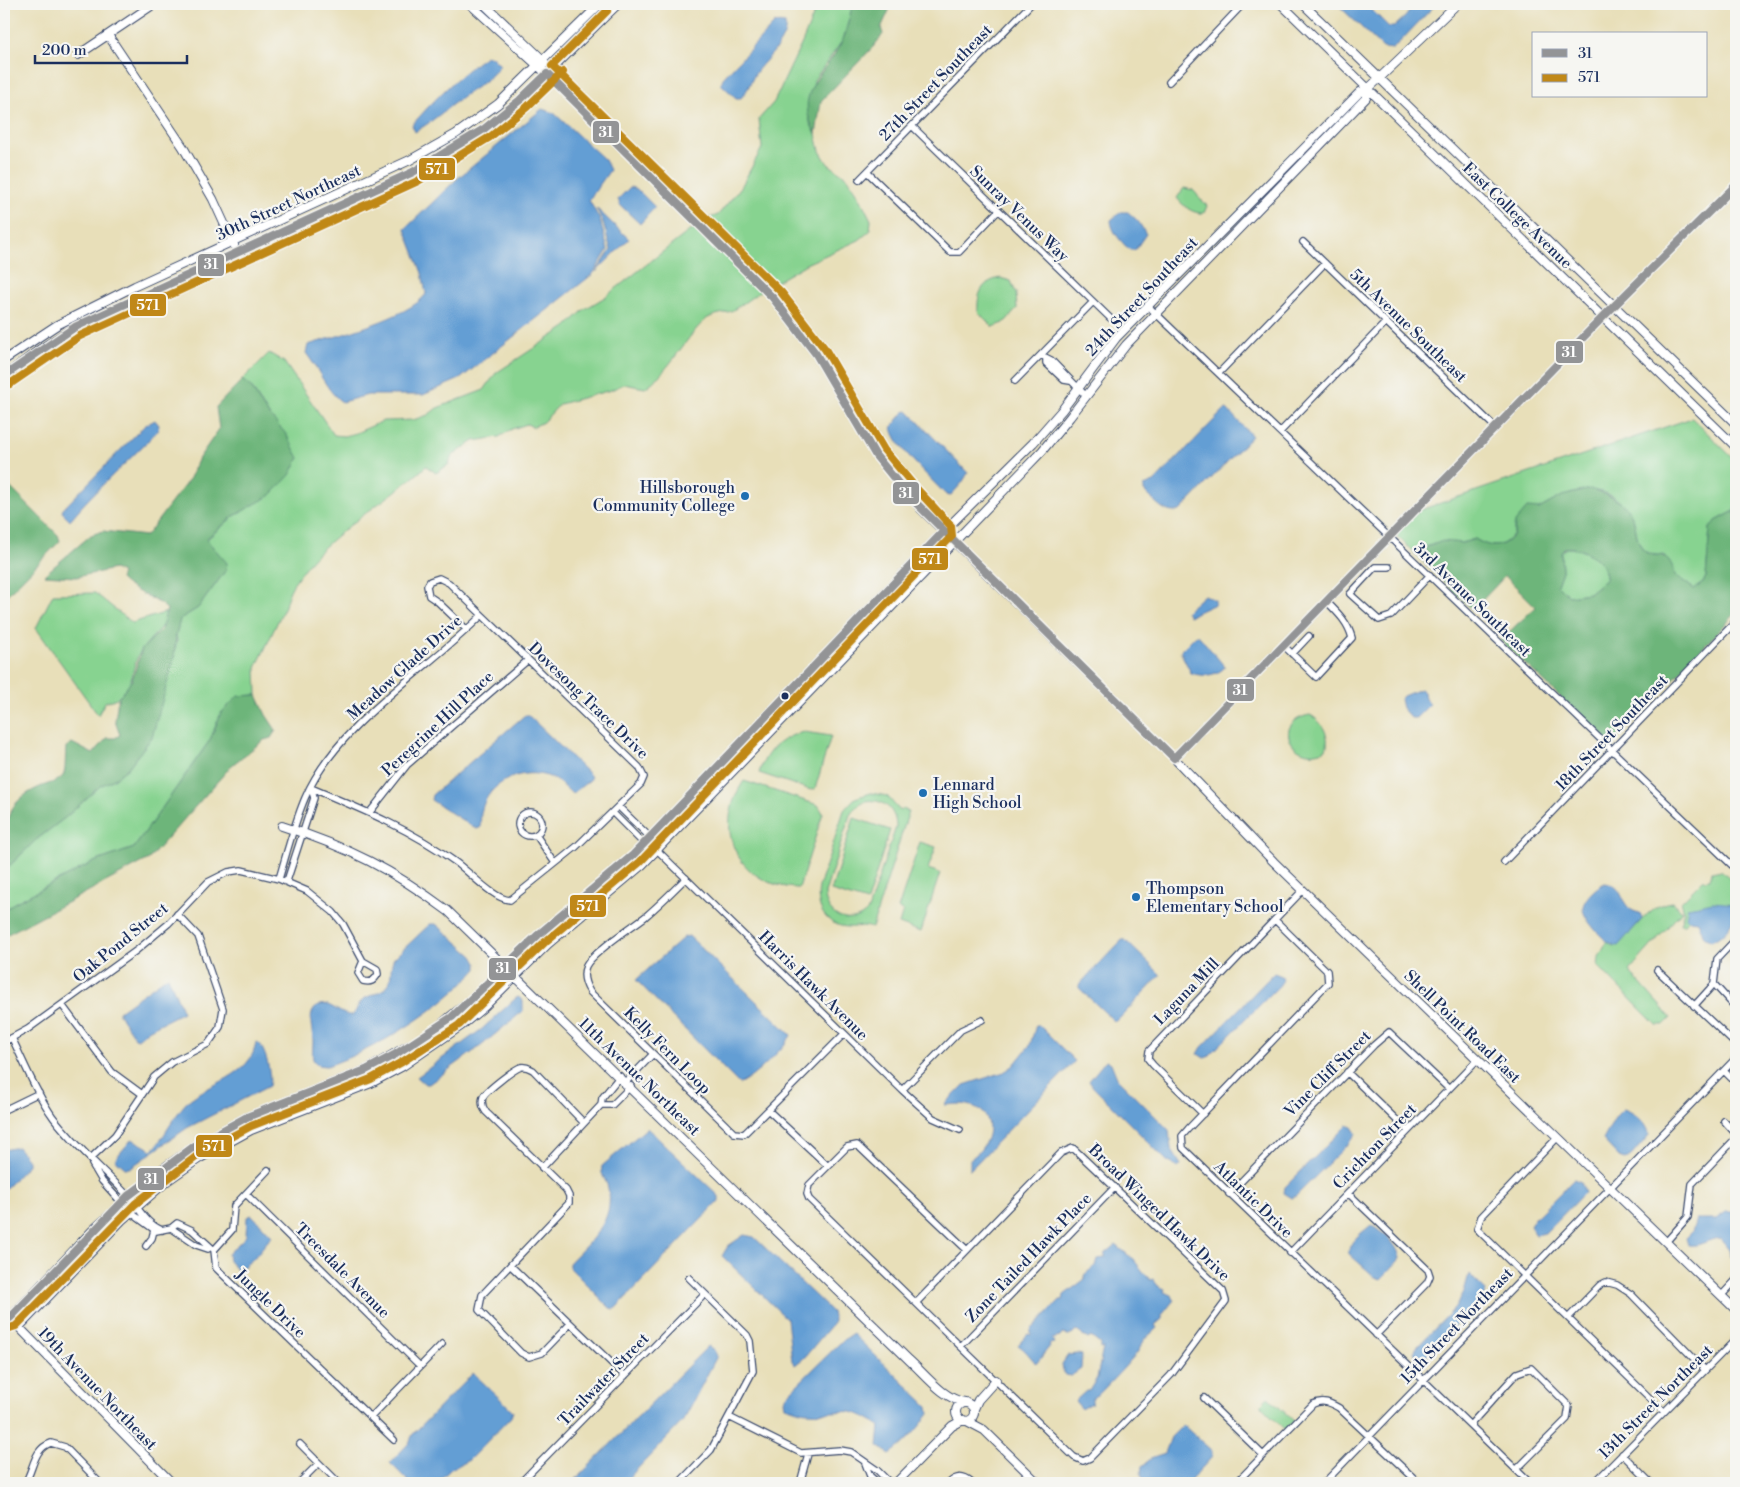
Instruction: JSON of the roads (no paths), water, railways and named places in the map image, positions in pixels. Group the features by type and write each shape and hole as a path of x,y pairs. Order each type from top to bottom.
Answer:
{"street":[{"path":"78,55 154,4"},
{"name":"Shell Point Road East","path":"470,4 537,67 547,74 774,298 816,354 876,456 907,494 943,532 1174,758 1303,890 1736,1310"},
{"path":"484,4 544,61 547,74"},
{"name":"30th Street Northeast","path":"4,360 57,324 135,286 233,243 410,160 456,134 498,104 600,4"},
{"name":"30th Street Northeast","path":"4,376 39,350 75,327 413,172 453,150 484,130 520,100 618,4"},
{"name":"27th Street Southeast","path":"859,180 1031,4"},
{"path":"1169,82 1243,4"},
{"name":"East College Avenue","path":"1281,4 1736,447"},
{"name":"East College Avenue","path":"1304,4 1736,424"},
{"name":"24th Street Southeast","path":"7,1315 128,1196 196,1145 247,1117 333,1085 396,1054 452,1017 538,935 644,844 943,532 1033,443 1116,338 1360,92 1368,89 1380,79 1457,4"},
{"path":"108,35 183,147 213,199 238,252"},
{"name":"24th Street Southeast","path":"19,1327 132,1210 167,1181 231,1140 276,1119 371,1083 403,1066 461,1026 548,944 657,850 952,541 1042,451 1126,345 1366,98 1368,89"},
{"name":"Sunray Venus Way","path":"912,126 1110,318"},
{"path":"867,172 950,252 959,252 998,211"},
{"path":"1174,758 1602,317 1736,185"},
{"name":"5th Avenue Southeast","path":"1303,242 1495,427"},
{"path":"1219,373 1325,263"},
{"path":"1015,381 1093,302"},
{"name":"3rd Avenue Southeast","path":"1148,306 1736,869"},
{"path":"1280,432 1386,322"},
{"path":"1041,354 1046,359 1046,363 1064,380 1070,381 1086,396"},
{"path":"1367,559 1375,567"},
{"path":"1389,566 1375,567 1350,594 1379,620 1391,616 1430,575"},
{"name":"Dovesong Trace Drive","path":"311,788 370,812 438,850 498,898 504,900 515,897 619,807 641,784 644,777 643,771 443,578 430,581 427,586 429,596 438,602 466,629"},
{"path":"1284,645 1316,677 1352,638 1343,618 1326,601"},
{"name":"Meadow Glade Drive","path":"279,879 298,831 314,798 311,788 336,750 362,721 481,616"},
{"name":"18th Street Southeast","path":"1504,862 1736,621"},
{"path":"1292,654 1309,636"},
{"name":"Peregrine Hill Place","path":"370,812 407,765 528,660"},
{"path":"619,807 651,837 657,850"},
{"path":"530,812 540,818 541,829 536,835 524,835 518,830 518,821 522,815 530,812"},
{"path":"613,813 644,844 657,850"},
{"name":"11th Avenue Northeast","path":"282,826 354,852 419,889 448,911 626,1081 909,1360 946,1393 971,1407"},
{"name":"Meadow Glade Drive","path":"287,881 298,831"},
{"path":"536,835 556,863"},
{"name":"Harris Hawk Avenue","path":"657,850 902,1090 933,1118 960,1130"},
{"name":"Oak Pond Street","path":"4,1042 62,1005 156,935 208,882 228,872 241,870 279,879 307,891 333,912 344,924 363,961"},
{"name":"Kelly Fern Loop","path":"686,878 648,914 593,957 584,974 585,982 590,992 734,1133 744,1134 844,1034"},
{"name":"Laguna Mill","path":"1203,1114 1153,1065 1148,1059 1149,1051 1303,890"},
{"path":"90,1160 115,1135 142,1094 164,1067 208,1044 215,1036 222,1018 223,1009 220,998 198,936 177,914"},
{"name":"Atlantic Drive","path":"1275,920 1327,971 1328,983 1182,1136 1183,1148 1530,1483"},
{"path":"1694,1006 1714,984 1717,959 1736,939"},
{"path":"1657,970 1732,1041"},
{"path":"1714,984 1736,1008"},
{"path":"62,1005 112,1072 142,1094"},
{"path":"902,1090 962,1030 982,1020"},
{"name":"Vine Cliff Street","path":"1229,1194 1347,1072 1380,1039 1390,1032 1449,1089"},
{"path":"12,1038 39,1093 64,1131 90,1160 107,1174 128,1196 132,1210 154,1230 171,1228 177,1223 184,1225 214,1250"},
{"path":"542,1168 601,1105 602,1098 626,1081 653,1054"},
{"name":"15th Street Northeast","path":"1324,1483 1736,1058"},
{"name":"Crichton Street","path":"1290,1253 1478,1059"},
{"path":"570,1324 542,1353 529,1357 521,1353 482,1316 478,1305 482,1296 570,1203 570,1196 486,1112 482,1103 486,1093 516,1070 522,1067 528,1068 584,1123"},
{"path":"1724,1071 1736,1083"},
{"path":"1347,1072 1408,1132"},
{"path":"601,1105 612,1105 626,1081"},
{"path":"4,1110 39,1093"},
{"path":"769,1111 828,1166"},
{"path":"1724,1122 1736,1134"},
{"path":"1558,1137 1481,1217 1478,1223 1479,1233 1525,1275 1664,1412"},
{"path":"1666,1242 1688,1217 1692,1184 1736,1138"},
{"name":"Broad Winged Hawk Drive","path":"916,1303 1065,1150 1073,1148 1223,1291 1226,1301 1171,1375 1087,1460 1074,1457 809,1199 807,1194 809,1185 847,1146 857,1145 967,1250"},
{"path":"90,1160 102,1181 122,1202 162,1230"},
{"path":"214,1250 232,1230 234,1206 268,1170"},
{"name":"Zone Tailed Hawk Place","path":"961,1346 1115,1187"},
{"path":"1348,1193 1428,1270 1430,1276 1428,1283 1376,1336"},
{"name":"Treesdale Avenue","path":"246,1194 420,1366"},
{"path":"171,1228 196,1245 214,1250"},
{"path":"146,1246 152,1238 154,1230"},
{"name":"Jungle Drive","path":"214,1250 214,1264 218,1271 394,1440"},
{"path":"511,1266 625,1376"},
{"path":"679,1483 711,1450 753,1371 750,1341 747,1335 689,1278"},
{"path":"1721,1296 1736,1280"},
{"path":"1568,1318 1600,1285 1606,1282 1617,1284 1631,1294 1705,1370"},
{"name":"Trailwater Street","path":"520,1483 705,1294"},
{"name":"19th Avenue Northeast","path":"7,1315 166,1481"},
{"name":"13th Street Northeast","path":"1594,1483 1736,1339"},
{"path":"371,1417 442,1344"},
{"path":"1470,1425 1516,1373 1531,1368 1569,1406 1567,1419 1516,1470"},
{"path":"961,1416 972,1418 971,1407 996,1380"},
{"name":"11th Avenue Northeast","path":"946,1393 961,1416"},
{"path":"1204,1398 1263,1455"},
{"path":"1236,1483 1313,1404 1319,1401 1326,1401 1339,1408 1370,1436 1415,1482"},
{"path":"896,1483 961,1416 960,1404 971,1407 984,1430"},
{"path":"961,1416 984,1430 1038,1483"},
{"path":"729,1417 794,1450 808,1454 847,1451 882,1475 890,1483"},
{"path":"25,1483 40,1448 51,1443 65,1447 100,1483"},
{"path":"300,1444 340,1483"},
{"path":"800,1483 808,1454"},
{"path":"1622,1454 1651,1483"},
{"path":"299,1483 319,1463"},
{"path":"866,1464 870,1476 876,1482 882,1475"},
{"path":"949,1483 958,1477 963,1477 972,1483"}],"water":[{"path":"1337,4 1366,4 1389,27 1394,27 1406,16 1414,4 1436,4 1393,49 1383,48"},
{"path":"775,23 785,24 785,30 780,43 757,71 744,95 741,98 736,98 721,84 723,78"},
{"path":"486,56 492,57 500,65 492,75 415,132 412,125 429,106 456,80"},
{"path":"542,109 554,113 605,160 610,170 589,200 600,220 608,250 593,274 460,379 423,395 368,395 342,402 327,386 306,353 308,345 389,318 405,310 426,294 422,273 405,229 458,178"},
{"path":"630,187 637,189 655,207 640,224 620,205 618,199"},
{"path":"596,208 629,239 596,272 611,250 602,219"},
{"path":"1121,212 1128,212 1138,221 1146,234 1135,250 1130,250 1127,247 1118,237 1111,224 1111,220"},
{"path":"1227,409 1252,436 1181,510 1171,512 1161,507 1144,491 1144,486 1154,482"},
{"path":"908,411 968,473 951,495 945,494 914,462 894,435 892,427 904,412"},
{"path":"155,420 159,425 158,430 91,496 70,520 62,512 63,509 144,426"},
{"path":"1204,595 1215,600 1215,604 1189,616 1186,611"},
{"path":"1196,635 1200,637 1225,667 1222,670 1209,675 1191,673 1180,651"},
{"path":"1420,689 1424,692 1425,699 1430,704 1416,718 1411,718 1402,708 1400,699"},
{"path":"525,715 529,716 590,775 591,779 572,794 547,776 524,774 515,776 498,785 491,792 481,811 480,828 476,829 431,800 432,795"},
{"path":"1605,883 1617,888 1628,907 1640,913 1642,919 1618,946 1613,945 1602,937 1584,914 1583,905 1585,902 1598,887"},
{"path":"1713,902 1736,904 1736,910 1726,931 1711,941 1704,937 1698,921 1689,920 1686,917 1688,907"},
{"path":"430,924 436,924 473,956 477,963 477,969 427,1013 388,1038 327,1066 314,1062 312,1055 311,1016 315,1008 324,1004 344,1014 353,1015 364,999 386,988 394,958"},
{"path":"689,936 791,1035 783,1047 768,1062 751,1077 739,1084 636,980 684,937"},
{"path":"1122,940 1125,940 1160,976 1117,1021 1114,1021 1079,988 1079,985"},
{"path":"1274,973 1282,976 1283,980 1279,986 1208,1057 1204,1058 1198,1054 1202,1047"},
{"path":"168,976 183,1012 148,1030 138,1039 135,1038 119,1014 119,1011"},
{"path":"519,997 523,1001 523,1011 481,1046 429,1084 425,1084 417,1077 482,1029"},
{"path":"1036,1025 1039,1025 1075,1061 970,1170 970,1159 978,1153 987,1138 988,1121 978,1109 965,1104 944,1105 964,1085 1004,1072 1013,1066 1030,1045"},
{"path":"256,1042 263,1049 265,1055 270,1076 269,1086 187,1128 130,1168 125,1168 115,1159 132,1139 152,1150 156,1147 187,1102 238,1071 253,1054"},
{"path":"1106,1060 1111,1063 1117,1078 1169,1130 1171,1149 1181,1165 1178,1167 1167,1161 1093,1087 1089,1081"},
{"path":"1623,1109 1640,1119 1649,1135 1632,1155 1625,1160 1621,1159 1603,1140 1616,1116"},
{"path":"1347,1125 1352,1127 1356,1133 1353,1139 1296,1196 1292,1198 1284,1193 1285,1187"},
{"path":"647,1128 719,1196 719,1201 615,1309 610,1308 569,1267 569,1263 599,1230 608,1211 608,1188 602,1175 602,1166"},
{"path":"18,1147 28,1160 28,1165 4,1190 4,1150"},
{"path":"1574,1179 1581,1182 1585,1192 1545,1233 1536,1235 1530,1226 1535,1218"},
{"path":"1726,1212 1732,1212 1736,1215 1736,1256 1730,1257 1729,1249 1720,1238 1696,1245 1688,1245 1686,1238 1692,1232 1696,1219 1716,1219"},
{"path":"252,1215 272,1236 253,1259 238,1271 229,1261 228,1254 246,1236 247,1217"},
{"path":"1371,1225 1390,1239 1397,1249 1400,1259 1381,1279 1375,1277 1349,1254 1350,1245 1353,1241"},
{"path":"744,1235 754,1237 832,1312 834,1322 804,1358 795,1365 792,1361 787,1319 722,1256 728,1246"},
{"path":"1116,1245 1133,1259 1150,1280 1153,1279 1158,1286 1165,1289 1164,1292 1172,1295 1174,1300 1162,1315 1162,1319 1155,1325 1157,1328 1145,1339 1137,1353 1100,1393 1092,1398 1092,1403 1082,1409 1075,1401 1086,1391 1089,1391 1097,1378 1103,1348 1100,1349 1100,1344 1091,1337 1088,1339 1077,1331 1069,1335 1062,1334 1060,1337 1052,1339 1054,1343 1049,1344 1050,1346 1036,1364 1018,1345 1028,1334 1031,1335 1031,1330 1060,1300 1063,1300 1064,1295 1085,1279 1084,1275 1095,1266 1097,1259 1105,1258 1106,1253"},
{"path":"1469,1274 1486,1291 1485,1295 1426,1355 1417,1357 1414,1352 1417,1347 1455,1308 1464,1292"},
{"path":"853,1334 928,1406 929,1414 925,1420 906,1441 890,1454 878,1446 880,1426 869,1419 852,1412 805,1412 785,1406 784,1400 788,1394 843,1340"},
{"path":"708,1346 714,1350 717,1356 683,1421 624,1483 572,1483"},
{"path":"1068,1355 1082,1355 1081,1369 1071,1376 1066,1375 1062,1364"},
{"path":"473,1373 513,1411 511,1417 469,1460 451,1469 436,1483 410,1483 390,1463 409,1443 413,1434"},
{"path":"1183,1425 1212,1451 1212,1457 1188,1483 1149,1483 1141,1476 1142,1466 1153,1457 1165,1453 1171,1437"}],"place":[{"name":"Hillsborough Community College","path":"745,496"},
{"name":"Lennard High School","path":"923,793"},
{"name":"Thompson Elementary School","path":"1136,897"}]}
